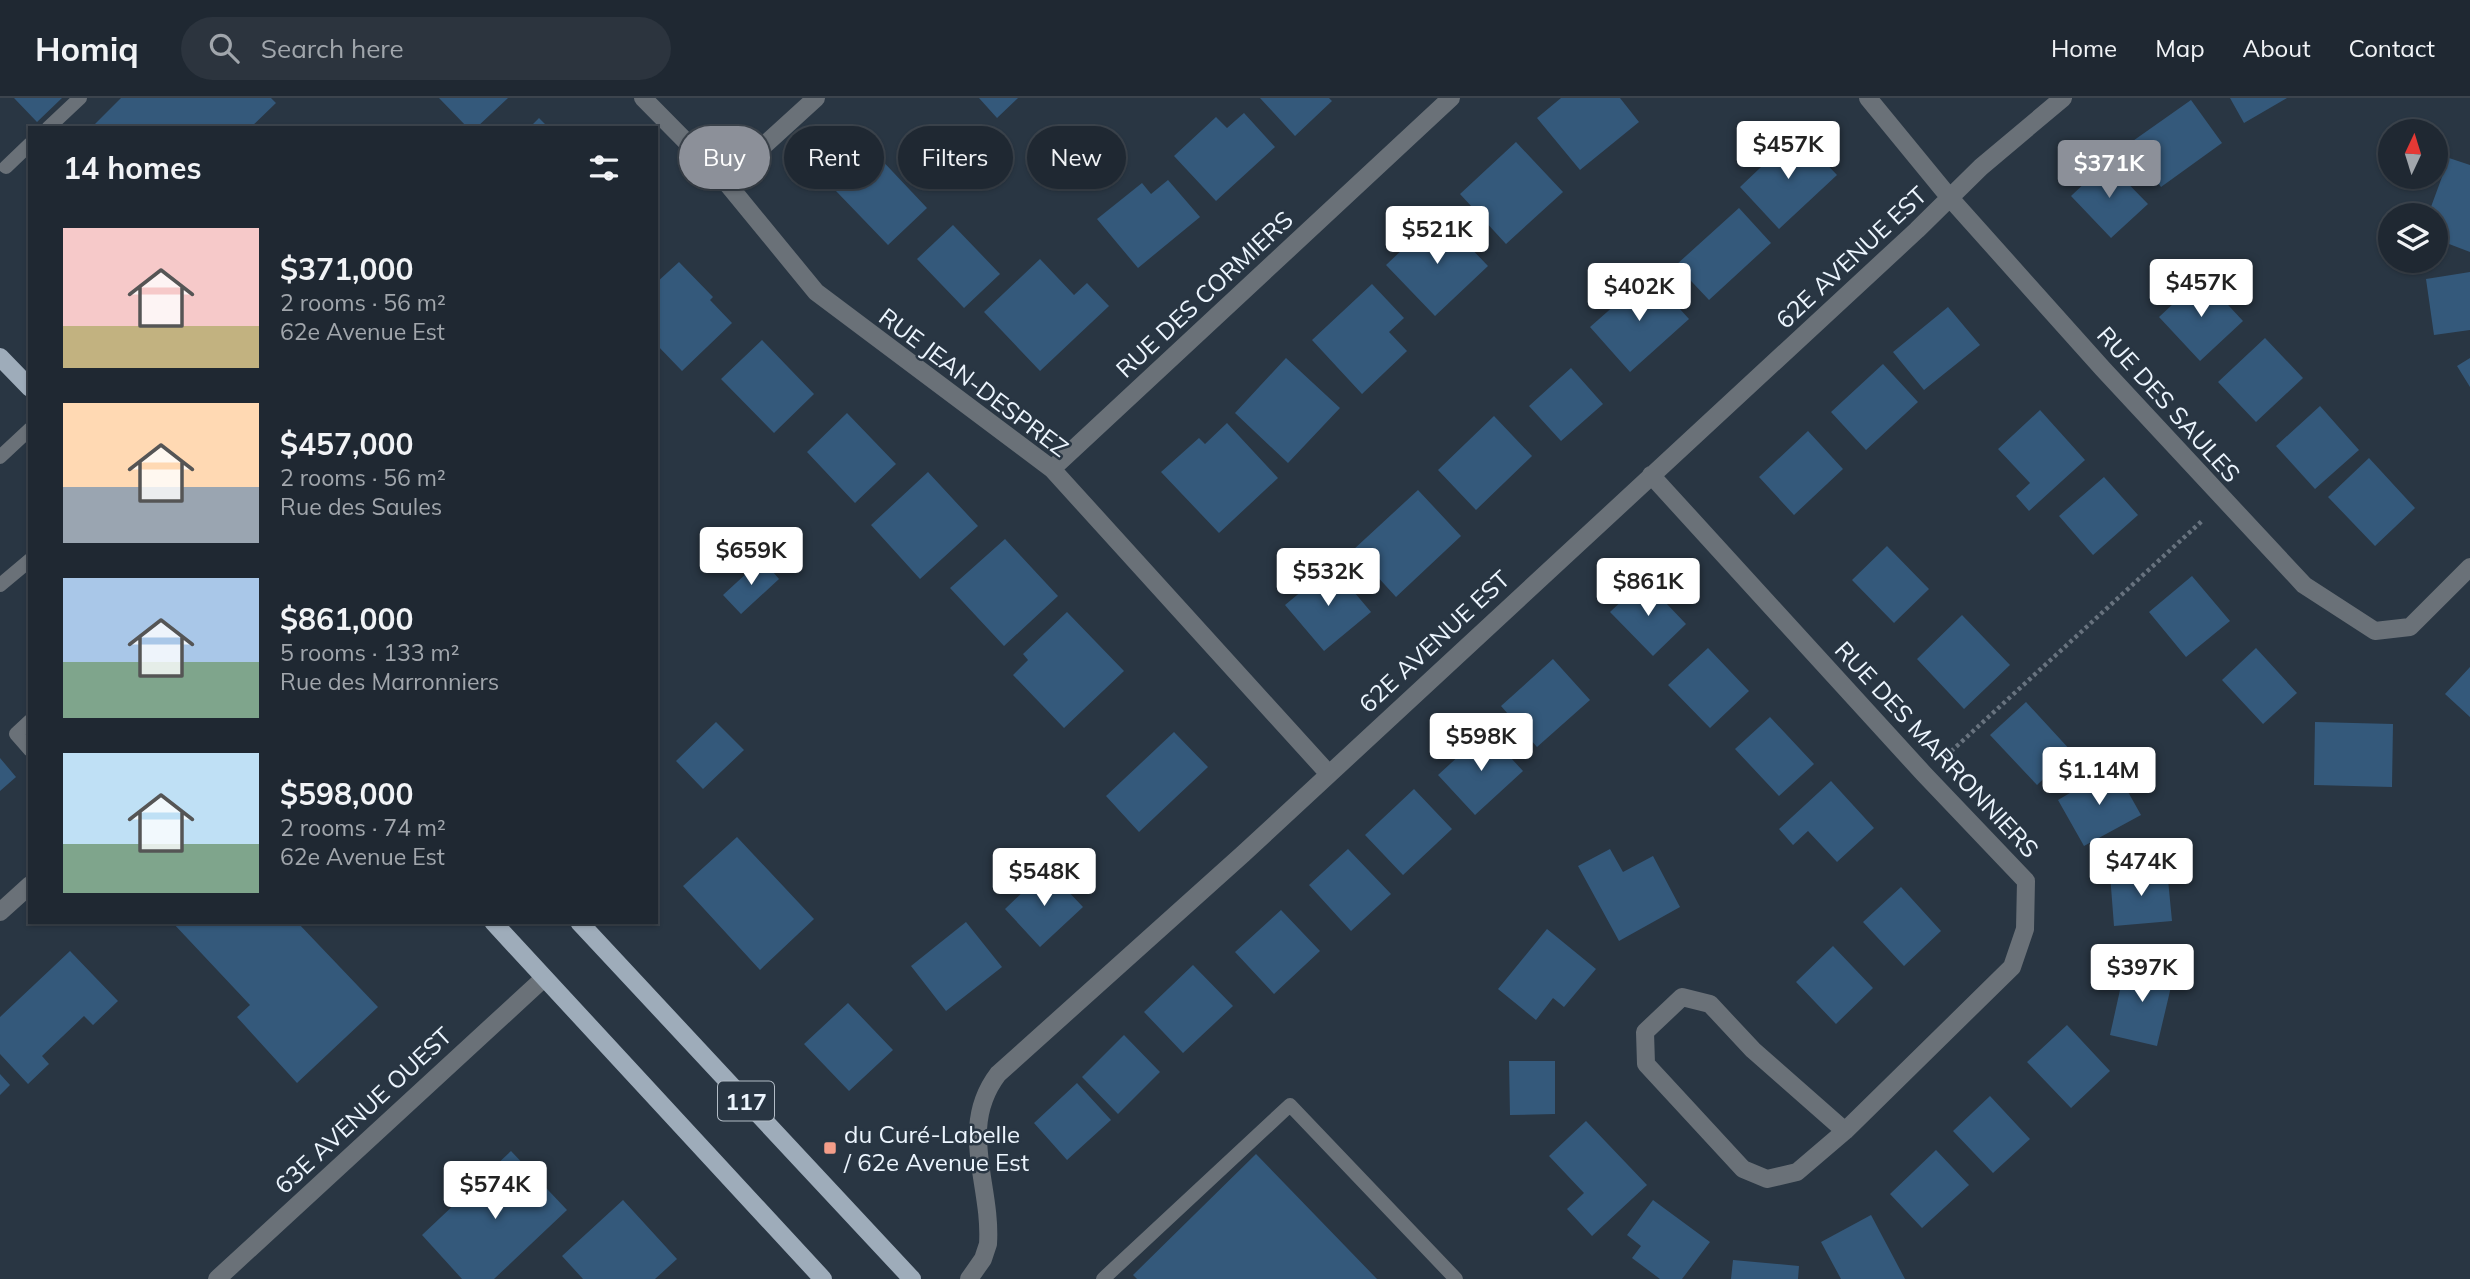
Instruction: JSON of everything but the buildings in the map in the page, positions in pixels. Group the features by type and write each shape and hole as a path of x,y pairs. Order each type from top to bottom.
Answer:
{"main road":[{"path":"0,357 28,386"},
{"name":"117","path":"495,924 823,1279"},
{"name":"117","path":"581,924 912,1279"}],"street":[{"name":"RUE JEAN-DESPREZ","path":"643,98 679,134"},
{"path":"770,140 816,98"},
{"name":"RUE DES CORMIERS","path":"1052,469 1451,98"},
{"name":"RUE DES SAULES","path":"1868,98 1951,198 2304,585 2375,631 2410,627 2470,567"},
{"name":"62E AVENUE EST","path":"969,1279 983,1259 989,1230 976,1133 981,1106 990,1085 1010,1062 1242,854 1951,198 1981,167 2063,98"},
{"name":"RUE JEAN-DESPREZ","path":"732,189 816,292 1052,469 1328,773"},
{"name":"RUE DES MARRONNIERS","path":"1651,475 1924,774 2026,881 2025,929 2012,967 1846,1131 1797,1172 1767,1179 1743,1169 1646,1064 1645,1032 1682,997 1710,1004 1753,1050 1846,1131"},
{"path":"0,912 28,887"},
{"name":"63E AVENUE OUEST","path":"217,1279 543,979"}],"lane":[{"path":"50,126 80,98"},
{"path":"6,167 28,146"},
{"path":"0,457 28,431"},
{"path":"0,586 28,562"},
{"path":"28,723 16,734 28,748"},
{"path":"1103,1279 1290,1105 1456,1279"}],"path":[{"path":"1944,757 2203,520"}],"place":[{"name":"du Curé-Labelle / 62e Avenue Est","path":"830,1148"}]}
